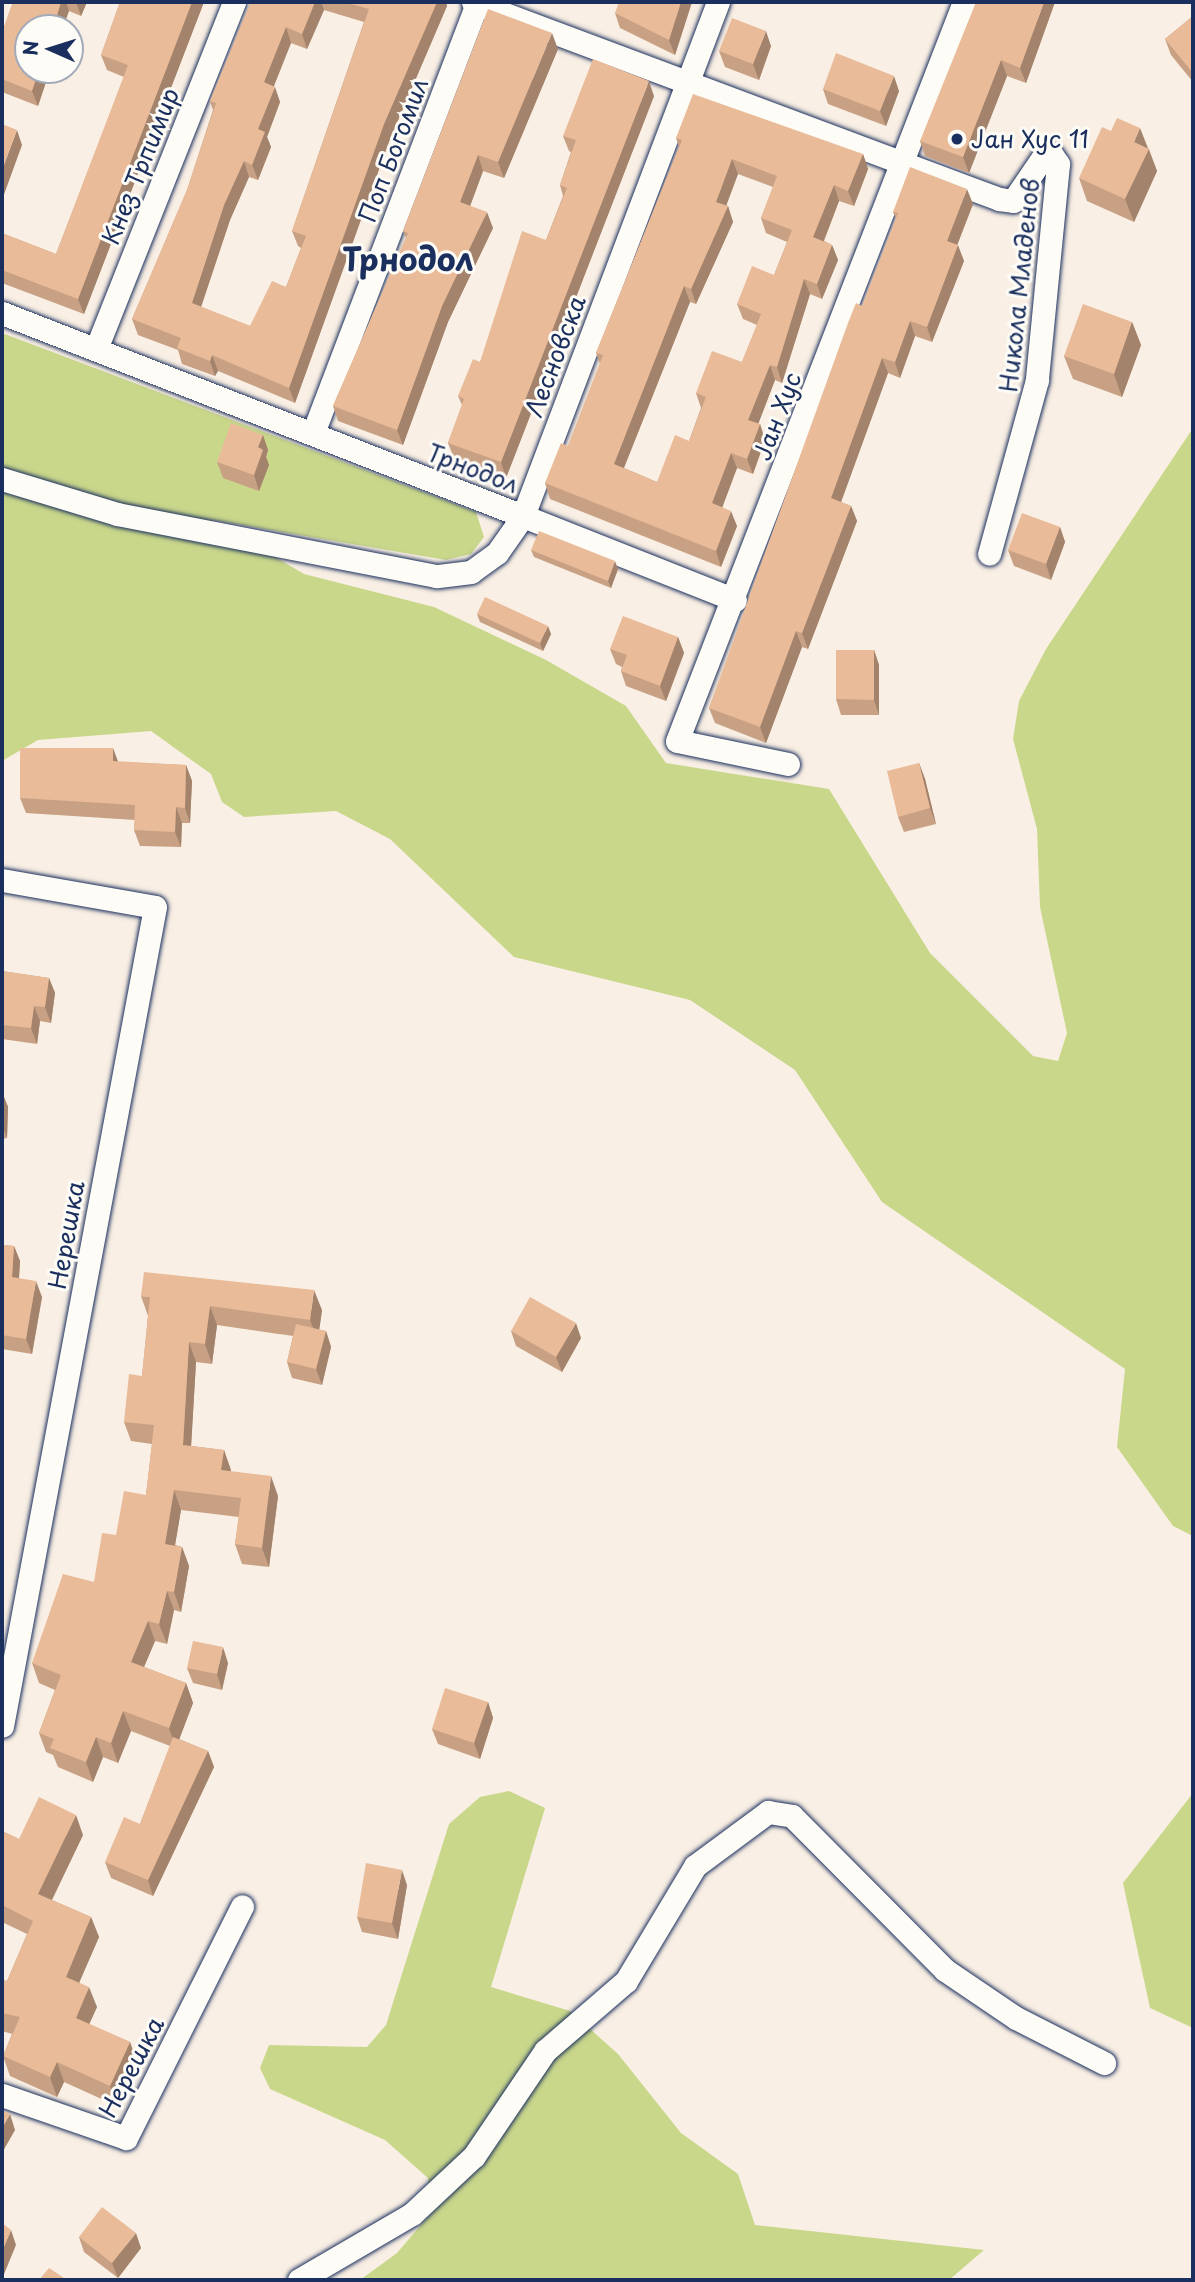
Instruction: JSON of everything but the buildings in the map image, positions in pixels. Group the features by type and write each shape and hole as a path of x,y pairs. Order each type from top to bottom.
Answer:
{"street":[{"name":"Кнез Трпимир","path":"96,349 234,2"},
{"name":"Лесновска","path":"523,516 718,2"},
{"name":"Јан Хус","path":"788,764 677,741 735,600 964,2"},
{"path":"475,3 901,164"},
{"name":"Поп Богомил","path":"313,433 475,3"},
{"name":"Никола Младенов","path":"901,164 1013,201 1043,157 1052,155 1058,164 1037,380 989,554"},
{"name":"Трнодол","path":"2,313 523,516 497,553 471,572 436,576 117,514 2,479"},
{"path":"523,516 735,600"},
{"name":"Нерешка","path":"2,880 155,907 2,1726"},
{"path":"299,2280 412,2214 474,2156 545,2051 626,1981 695,1866 768,1812 792,1816 945,1970 1016,2018 1104,2063"},
{"name":"Нерешка","path":"2,2095 126,2138 242,1906"}],"green space":[{"path":"2,333 476,512 484,537 471,554 446,560 212,520 304,574 434,607 546,660 626,706 666,763 829,789 930,953 1033,1056 1058,1061 1067,1033 1040,907 1037,829 1013,739 1019,701 1046,649 1193,428 1193,1536 1173,1526 1117,1447 1125,1369 882,1202 795,1070 690,1000 514,957 390,839 336,811 244,817 222,802 211,774 151,731 38,740 2,761"},
{"path":"509,1791 545,1808 491,1987 570,2011 618,2054 681,2133 738,2174 755,2225 984,2250 949,2280 360,2280 397,2253 431,2213 428,2178 385,2140 270,2089 260,2068 269,2045 367,2047 386,2025 449,1824 480,1797"},
{"path":"1193,1793 1193,2028 1150,2008 1123,1883"}],"place":[{"name":"Јан Хус 11","path":"957,139"}],"district":[{"name":"Трнодол","path":"408,258"}]}
